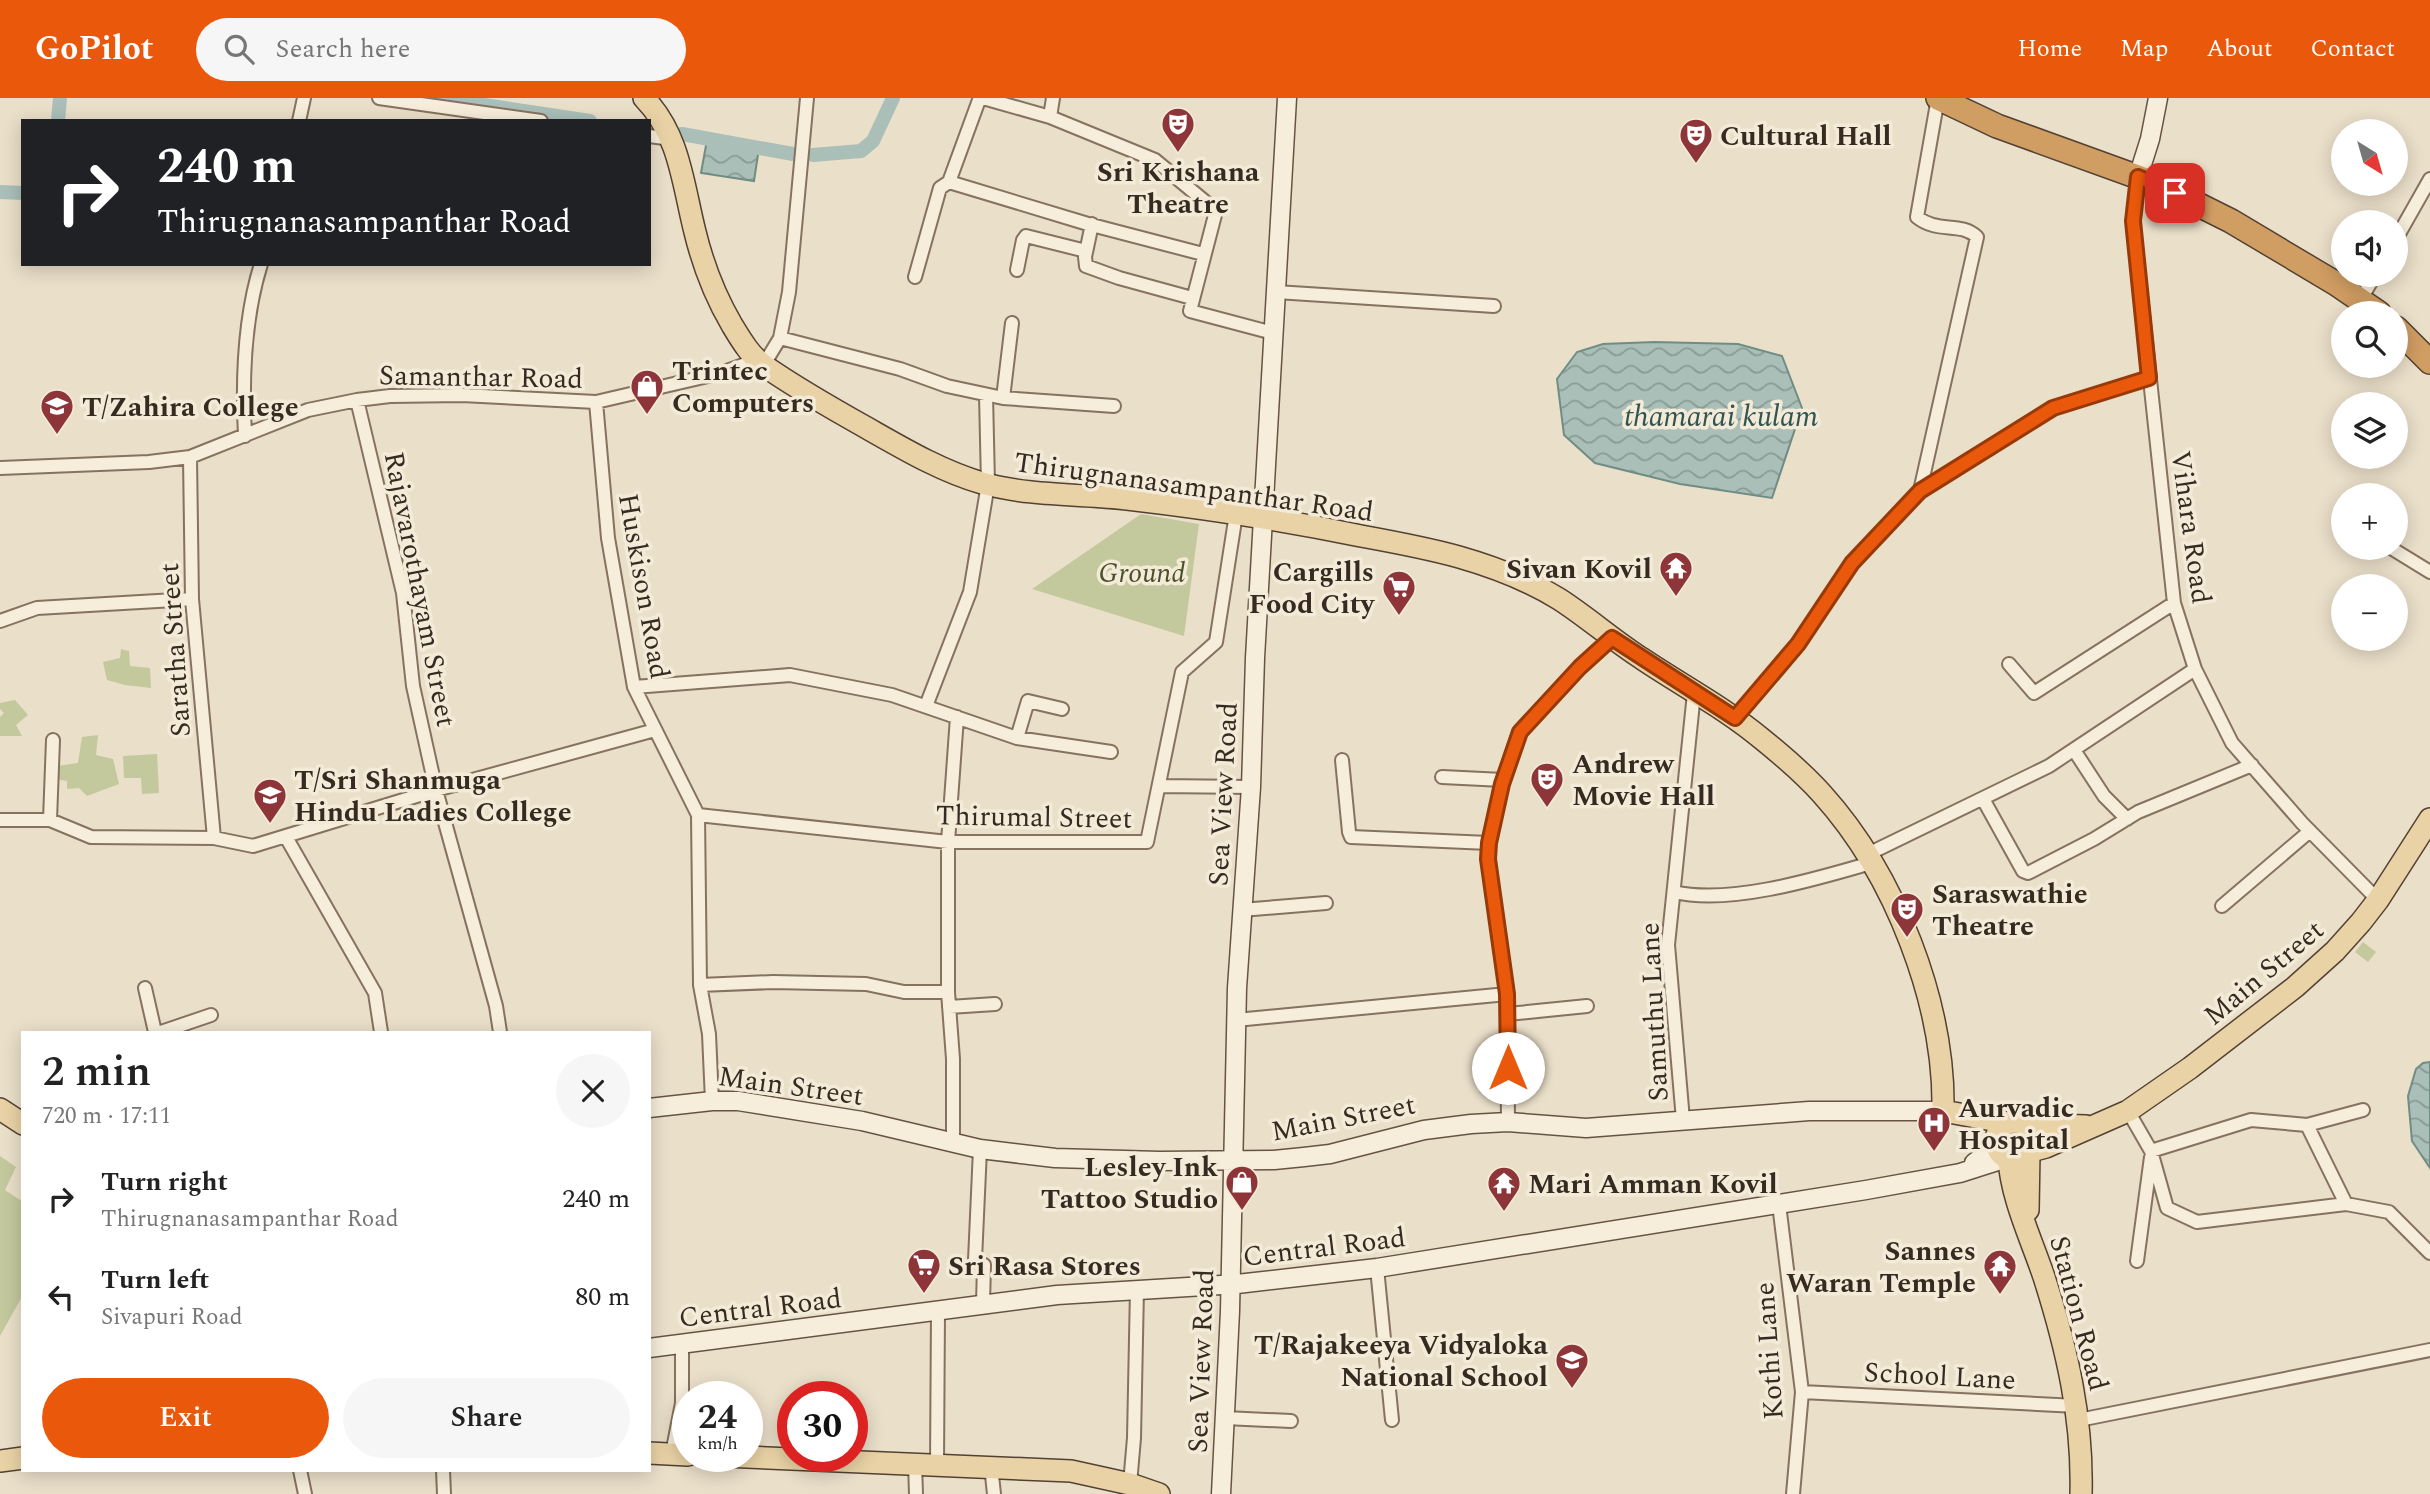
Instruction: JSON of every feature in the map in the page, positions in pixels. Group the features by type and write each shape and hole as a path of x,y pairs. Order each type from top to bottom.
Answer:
{"highway":[{"path":"1938,98 1997,126 2175,193 2231,221 2362,301"},
{"path":"2408,340 2430,362"}],"main road":[{"path":"644,98 663,120 672,139 708,275 735,331 760,363"},
{"name":"Sea View Road","path":"1221,1494 1241,910 1251,787 1255,658 1287,98"},
{"path":"2138,177 2150,139 2158,98"},
{"name":"Thirugnanasampanthar Road","path":"760,363 829,407 914,454 949,471 988,484 1236,514 1418,547 1491,567 1534,585 1562,601 1612,638 1735,718 1821,793 1868,859 1891,898 1923,977 1937,1043 1943,1111"},
{"name":"Main Street","path":"2012,1152 2046,1147 2128,1111 2190,1068 2295,987 2348,937 2378,900 2430,819"},
{"name":"Main Street","path":"651,1108 712,1101 766,1104 862,1121 980,1149 1055,1158 1274,1160 1317,1156 1424,1130 1471,1124 1508,1122 1586,1128 1809,1111 1943,1111 2016,1124 2092,1127"},
{"path":"0,1109 21,1123"},
{"path":"1943,1111 2012,1152 2034,1146 2031,1131 2016,1124 1998,1133 2012,1152"},
{"name":"Central Road","path":"651,1348 1057,1295 1290,1279 1377,1268 1960,1173 2012,1152"},
{"name":"Station Road","path":"2012,1152 2028,1230 2064,1344 2078,1413 2081,1494"},
{"path":"651,1453 672,1454"},
{"path":"763,1457 1071,1471 1130,1484 1159,1494"},
{"path":"0,1461 21,1458"}],"street":[{"path":"299,119 304,98"},
{"path":"379,98 527,119"},
{"path":"760,363 780,338 789,292 807,98"},
{"path":"915,276 940,188 949,182 979,100 983,98 1050,117 1155,160 1214,209 1215,215 1190,311 1273,333"},
{"path":"1050,117 1053,98"},
{"path":"1920,491 1977,237 1970,230 1927,225 1917,217 1938,98"},
{"path":"651,136 672,139"},
{"name":"Vihara Road","path":"2138,177 2133,221 2174,603 2195,669 2232,743 2378,900"},
{"path":"2408,218 2430,179"},
{"path":"949,182 1092,225 1203,254"},
{"path":"1092,225 1086,251 1086,266 1192,298"},
{"path":"1017,270 1026,236 1086,251"},
{"path":"245,436 244,379 251,295 260,266"},
{"path":"1276,292 1494,306"},
{"path":"1003,398 1012,323"},
{"path":"780,338 900,369 947,386 986,395 1114,406"},
{"name":"Samanthar Road","path":"0,468 149,462 190,457 245,436 289,415 357,400 390,396 462,395 596,402 760,363"},
{"path":"1735,718 1798,644 1852,563 1920,491 2053,408 2149,378"},
{"path":"926,706 971,592 988,484 986,395"},
{"name":"Rajavarothayam Street","path":"357,400 402,593 413,686 436,790 496,1006 500,1031"},
{"name":"Huskison Road","path":"596,402 608,538 634,687 698,815 700,985 709,1034 712,1101"},
{"name":"Saratha Street","path":"190,457 192,599 214,838"},
{"name":"Thirumal Street","path":"698,815 948,842 1147,842 1182,672 1216,642 1236,514"},
{"path":"2408,558 2430,572"},
{"path":"0,621 37,608 192,599"},
{"path":"2008,664 2034,693 2174,603"},
{"path":"1508,1122 1507,994 1488,859 1489,843 1503,780 1520,732 1580,667 1612,638"},
{"path":"1674,892 1728,895 1821,878 1868,859 2049,766 2195,669"},
{"path":"634,687 790,675 892,695 1017,738 1111,752"},
{"name":"Samuthu Lane","path":"1683,1120 1668,945 1694,693"},
{"path":"1017,738 1028,701 1062,709"},
{"path":"953,1143 953,1059 948,992 948,842 957,717"},
{"path":"0,820 50,820 90,837 214,838 253,846 436,790 655,730"},
{"path":"50,820 52,740"},
{"path":"2074,750 2104,796 2127,819"},
{"path":"1342,760 1351,837 1489,843"},
{"path":"1983,799 2025,873 2094,839 2127,819 2252,765"},
{"path":"1442,777 1503,780"},
{"path":"1159,786 1251,787"},
{"path":"2222,906 2311,831"},
{"path":"286,837 375,993 381,1031"},
{"path":"1241,910 1326,903"},
{"path":"700,985 773,982 866,984 904,992 948,992"},
{"path":"145,988 155,1031"},
{"path":"1236,1020 1507,994"},
{"path":"949,1007 995,1004"},
{"path":"1508,1014 1587,1006"},
{"path":"164,1031 211,1015"},
{"path":"2151,1152 2251,1120 2306,1125 2363,1110"},
{"path":"2128,1111 2151,1152 2167,1208 2197,1222 2346,1204 2389,1212 2430,1253"},
{"path":"2306,1125 2346,1204"},
{"path":"980,1149 975,1260 984,1265 984,1304"},
{"path":"2137,1261 2151,1152"},
{"name":"Kothi Lane","path":"1779,1204 1802,1392 1793,1494"},
{"path":"1377,1268 1392,1420"},
{"path":"1130,1484 1134,1438 1137,1289"},
{"path":"937,1464 938,1310"},
{"path":"682,1343 682,1381"},
{"name":"School Lane","path":"1802,1392 2078,1413 2430,1350"},
{"path":"1225,1418 1291,1421"},
{"path":"915,1463 916,1494"},
{"path":"991,1466 994,1494"},
{"path":"300,1472 304,1494"},
{"path":"443,1472 444,1494"}],"green space":[{"name":"Ground","path":"1141,514 1199,524 1184,636 1032,589"},
{"path":"121,649 129,651 130,666 150,668 151,688 107,680 103,662 120,658"},
{"path":"15,700 28,715 16,725 22,736 0,736 0,717 4,713 0,709 0,703"},
{"path":"98,735 96,755 113,759 119,784 87,796 79,788 67,789 67,781 55,779 57,766 78,763 82,737"},
{"path":"157,754 159,793 142,794 141,778 124,778 123,756"},
{"path":"2363,942 2376,952 2368,962 2355,952"},
{"path":"0,1156 16,1167 5,1190 21,1201 21,1299 0,1336"}],"water":[{"path":"707,140 759,148 754,181 701,173"},
{"name":"thamarai kulam","path":"1603,344 1738,344 1782,356 1802,408 1772,498 1680,484 1595,463 1564,435 1557,379 1577,352"},
{"path":"2430,1062 2430,1168 2412,1141 2408,1096 2416,1069 2423,1063"}],"waterway":[{"path":"58,119 60,98"},
{"path":"438,98 577,119"},
{"path":"813,155 861,151 873,141 893,98"},
{"path":"682,134 793,154"},
{"path":"0,192 21,193"}],"place":[{"name":"Sri Krishana Theatre","path":"1178,154"},
{"name":"Cultural Hall","path":"1696,165"},
{"name":"Trintec Computers","path":"647,416"},
{"name":"T/Zahira College","path":"57,436"},
{"name":"Sivan Kovil","path":"1676,598"},
{"name":"Cargills Food City","path":"1399,617"},
{"name":"Andrew Movie Hall","path":"1547,809"},
{"name":"T/Sri Shanmuga Hindu Ladies College","path":"270,825"},
{"name":"Saraswathie Theatre","path":"1907,939"},
{"name":"Aurvadic Hospital","path":"1934,1153"},
{"name":"Lesley Ink Tattoo Studio","path":"1242,1212"},
{"name":"Mari Amman Kovil","path":"1504,1213"},
{"name":"Sri Rasa Stores","path":"924,1295"},
{"name":"Sannes Waran Temple","path":"2000,1296"},
{"name":"T/Rajakeeya Vidyaloka National School","path":"1572,1390"}],"route":[{"path":"1508,1068 1507,994 1488,859 1502,784 1520,732 1580,667 1612,638 1735,718 1798,644 1852,563 1920,491 2053,408 2149,378 2133,221 2138,177 2175,193"}]}
